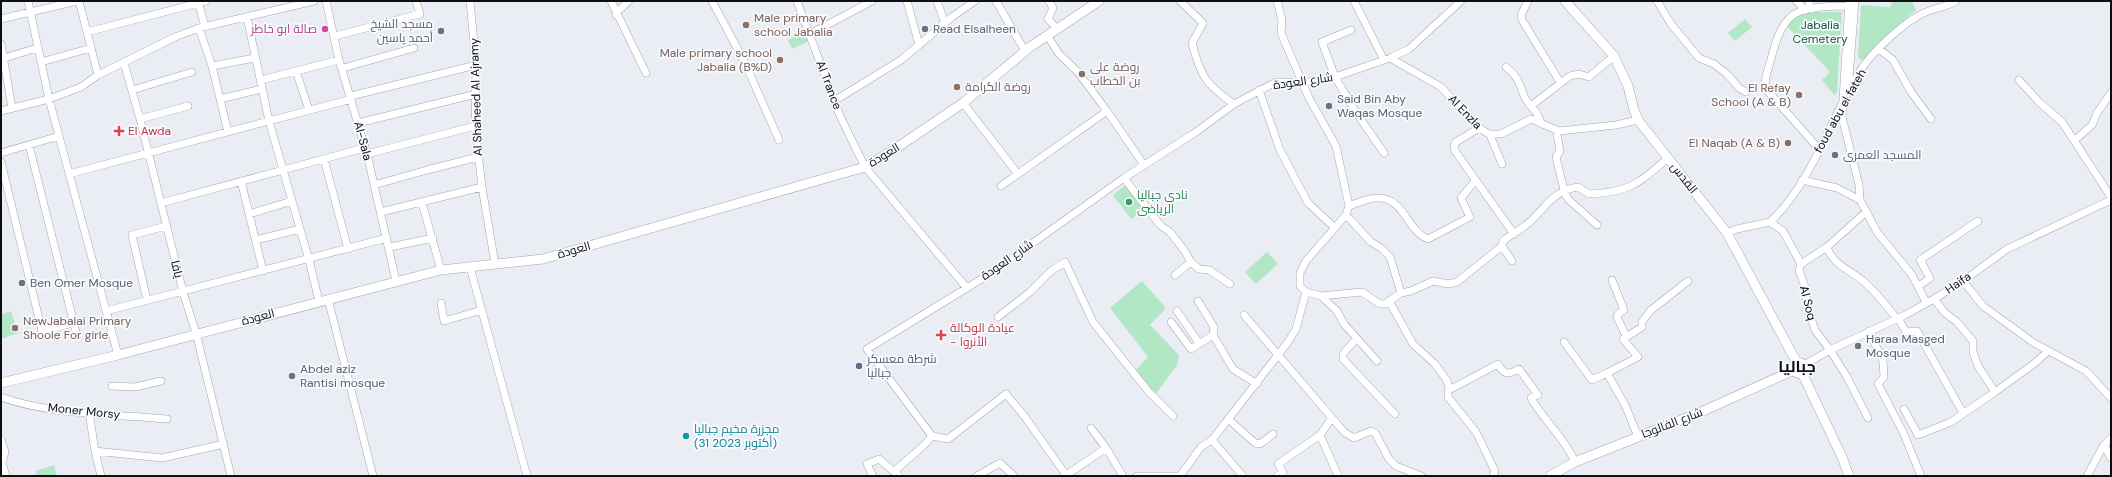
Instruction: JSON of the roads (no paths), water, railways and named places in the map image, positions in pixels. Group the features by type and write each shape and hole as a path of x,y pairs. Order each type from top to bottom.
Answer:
{"main road":[{"name":"العودة","path":"1,383 118,355 196,333 441,270 542,259 865,167 892,151 963,103 1047,35 1099,1"},
{"name":"القدس","path":"1565,1 1614,56 1628,86 1638,120 1727,233 1799,368 1842,457 1849,476"},
{"name":"شارع الفالوجا","path":"1550,476 1575,462 1701,412 1799,368"}],"street":[{"path":"28,1 49,100 118,355"},
{"path":"1,19 78,1 98,75"},
{"path":"1,111 49,100 81,87 98,75 175,36 202,27 314,1"},
{"name":"Al-Sala","path":"326,1 335,36 339,60 343,68 351,96 381,212 396,281"},
{"path":"335,36 420,14 416,1"},
{"name":"Al Shaheed Al Ajramy","path":"470,1 476,65 475,126 478,158 495,264"},
{"path":"611,1 616,15 646,73"},
{"path":"616,15 629,1"},
{"path":"712,1 744,61 780,140"},
{"name":"Al Trance","path":"797,1 834,101 847,132 865,167 966,288"},
{"path":"810,34 872,1"},
{"path":"907,1 919,45"},
{"path":"937,1 946,23"},
{"path":"834,101 901,60 975,1"},
{"path":"996,1 1025,52"},
{"path":"1049,1 1053,8 1048,19 1057,29"},
{"path":"1180,1 1203,23 1192,43 1201,72 1214,90 1234,104"},
{"path":"1277,1 1282,20 1281,33 1302,83 1336,146 1349,206 1346,215 1306,261 1300,273 1300,286 1306,292 1321,296 1362,292 1380,304 1389,301 1401,292 1411,291 1433,280 1448,284 1458,282 1502,246 1503,241 1534,218 1540,212 1542,207 1565,190 1578,186 1589,194 1624,190 1640,182 1668,158"},
{"path":"1354,1 1387,59"},
{"name":"شارع العودة","path":"932,436 867,349 988,275 1063,220 1110,190 1124,178 1196,132 1234,104 1276,82 1302,83 1335,78 1387,59 1409,49 1461,1"},
{"path":"1528,1 1521,15 1522,20 1560,82"},
{"path":"1657,1 1671,24 1699,58 1714,64 1727,74 1739,88 1746,92"},
{"path":"1796,1 1809,10"},
{"path":"1808,1 1809,10"},
{"path":"1843,100 1848,91 1855,1"},
{"name":"foud abu el fateh","path":"1770,222 1780,213 1802,180 1860,70 1880,49 1920,15 1941,9 1956,1"},
{"path":"87,32 201,2 202,27 228,132"},
{"path":"1819,149 1765,87 1777,36 1786,21 1795,12 1849,4 1842,117 1845,135 1858,185 1860,200 1877,232 1919,286 1926,302"},
{"path":"247,17 269,120 309,260 323,300 373,476"},
{"path":"1351,30 1322,42 1335,78 1357,114 1384,153"},
{"path":"1047,35 1059,54 1077,71 1107,111 1144,165"},
{"path":"1,44 12,108"},
{"path":"3,58 37,48"},
{"path":"41,62 91,48"},
{"path":"343,68 414,48"},
{"path":"1880,49 1894,60 1911,92 1931,119"},
{"path":"1532,105 1560,82 1570,76 1579,74 1589,77 1614,56"},
{"path":"212,66 255,58"},
{"name":"Al Enzla","path":"1387,59 1441,87 1479,128 1490,134 1501,134 1531,120 1559,131 1616,125 1638,120"},
{"path":"260,80 339,60"},
{"name":"يافا","path":"124,62 140,119 182,292 196,333 231,476"},
{"path":"69,174 348,100 351,96 476,65"},
{"path":"1506,67 1519,80 1524,96 1540,117 1541,123"},
{"path":"296,71 309,110"},
{"path":"132,90 192,72"},
{"path":"2020,80 2039,102 2062,122 2111,197"},
{"path":"220,99 262,89"},
{"path":"1259,90 1280,150 1305,198 1308,203 1335,228"},
{"path":"2075,140 2092,125 2097,113 2111,93"},
{"path":"358,123 476,94"},
{"path":"963,103 1018,174"},
{"path":"140,119 188,106"},
{"path":"1001,186 1107,111"},
{"path":"161,203 324,159 475,126"},
{"path":"1479,128 1462,137 1454,146 1455,151 1514,234"},
{"path":"1559,131 1557,134 1560,151 1556,157 1569,200 1597,225"},
{"path":"1490,134 1502,164"},
{"path":"1,153 59,136"},
{"path":"29,145 76,336"},
{"path":"374,185 427,170 478,158"},
{"path":"324,159 348,249"},
{"path":"1,162 42,331 73,323"},
{"path":"1124,178 1160,225 1165,227 1174,238 1191,262 1199,269 1209,270 1230,284"},
{"path":"1802,180 1837,188 1860,200"},
{"path":"241,181 263,272"},
{"path":"1349,206 1372,198 1381,198 1404,212 1422,237 1428,239 1470,217 1460,198 1475,181"},
{"path":"381,212 482,187"},
{"name":"Haifa","path":"1799,368 1830,350 1898,318 1934,299 1963,281 2006,249 2111,200"},
{"path":"249,214 292,201"},
{"path":"422,203 441,270"},
{"path":"1801,264 1827,248 1866,212"},
{"path":"1346,215 1371,242 1381,248 1390,257 1401,292"},
{"path":"1919,286 1930,278 1920,260 1978,221"},
{"path":"1727,233 1737,229 1770,222"},
{"name":"Al Soq","path":"1770,222 1783,231 1801,264 1799,270 1806,290 1807,306 1815,330 1830,350 1868,418"},
{"path":"147,300 132,235 166,226"},
{"path":"256,240 300,229"},
{"path":"106,311 263,272 387,238"},
{"path":"390,248 433,238"},
{"path":"1502,246 1512,261"},
{"path":"1827,248 1836,262 1862,281 1882,299 1898,318 1906,332 1917,331 1963,413"},
{"path":"998,316 1030,292 1050,271 1064,262 1093,322 1148,391 1173,416"},
{"path":"1175,275 1191,262"},
{"path":"470,267 527,476"},
{"path":"1612,280 1624,310 1618,314 1617,317 1626,336"},
{"path":"1564,342 1592,380 1607,373 1638,357 1623,339 1642,327 1642,322 1650,311 1688,281"},
{"path":"1963,281 1983,306 2034,343 2086,371 2111,398"},
{"path":"1137,476 1180,476 1201,447 1212,440 1278,357 1296,329 1306,292"},
{"path":"1321,296 1337,311 1344,324 1377,361"},
{"path":"1934,299 1945,313 1957,322 1973,341 1973,352 1978,366 1995,392"},
{"path":"1198,301 1214,327 1213,335 1233,368 1257,384"},
{"path":"1389,301 1413,344 1435,364 1446,380 1449,390 1447,394 1450,400 1476,432 1495,471 1493,476"},
{"path":"441,303 444,321 482,310"},
{"path":"1176,311 1199,343"},
{"path":"1244,315 1331,419 1350,437 1354,438 1370,431 1374,433 1389,459 1396,466 1421,476"},
{"path":"1170,322 1191,349 1213,335"},
{"path":"1869,331 1883,362 1884,377 1878,384 1903,432 1921,476"},
{"path":"1356,339 1343,354 1344,359 1395,414"},
{"path":"1904,409 1918,435 1951,422 2035,363 2048,351"},
{"path":"1449,390 1498,364 1502,372 1505,374 1509,374 1519,369 1538,395 1531,398 1540,414 1554,428 1561,440 1568,445 1575,462"},
{"path":"1607,373 1626,407 1638,437"},
{"path":"112,386 135,387 161,381"},
{"path":"873,476 867,464 880,459 897,474 908,457 926,444 932,436 948,439 1006,394 1025,417 1065,476 1106,448"},
{"name":"Moner Morsy","path":"1,397 38,406 167,419"},
{"path":"89,412 94,451 101,476"},
{"path":"1228,419 1255,443 1260,444 1273,434"},
{"path":"1278,476 1283,472 1278,464 1320,434 1331,419"},
{"path":"1091,428 1106,448 1123,476"},
{"path":"1320,434 1338,476"},
{"path":"2087,476 2104,445 2111,438"},
{"path":"1,440 5,452 2,463 6,476"},
{"path":"1212,440 1243,476"},
{"path":"94,451 162,458 224,444"},
{"path":"2104,445 2111,458"},
{"path":"977,476 1000,463 1014,476"}],"place":[{"name":"Male primary school Jabalia","path":"746,25"},
{"name":"صالة ابو خاطر","path":"325,29"},
{"name":"Read Elsalheen","path":"925,29"},
{"name":"مسجد الشيخ أحمد ياسين","path":"441,31"},
{"name":"Male primary school Jabalia (B%D)","path":"780,60"},
{"name":"روضة على بن الخطاب","path":"1082,74"},
{"name":"روضة الكرامة","path":"957,87"},
{"name":"El Refay School (A & B)","path":"1799,95"},
{"name":"Said Bin Aby Waqas Mosque","path":"1329,106"},
{"name":"El Awda","path":"119,131"},
{"name":"El Naqab (A & B)","path":"1788,143"},
{"name":"المسجد العمرى","path":"1835,155"},
{"name":"نادى جباليا الرياضى","path":"1129,202"},
{"name":"Ben Omer Mosque","path":"22,283"},
{"name":"NewJabalai Primary Shoole For girle","path":"15,328"},
{"name":"عيادة الوكالة - الأنروا","path":"941,335"},
{"name":"Haraa Masged Mosque","path":"1858,346"},
{"name":"شرطة معسكر جباليا","path":"859,366"},
{"name":"Abdel aziz Rantisi mosque","path":"292,376"},
{"name":"مجزرة مخيم جباليا (31 أكتوبر 2023)","path":"686,436"}],"district":[{"name":"جباليا","path":"1797,366"}],"park label":[{"name":"Jabalia Cemetery","path":"1820,32"}]}
